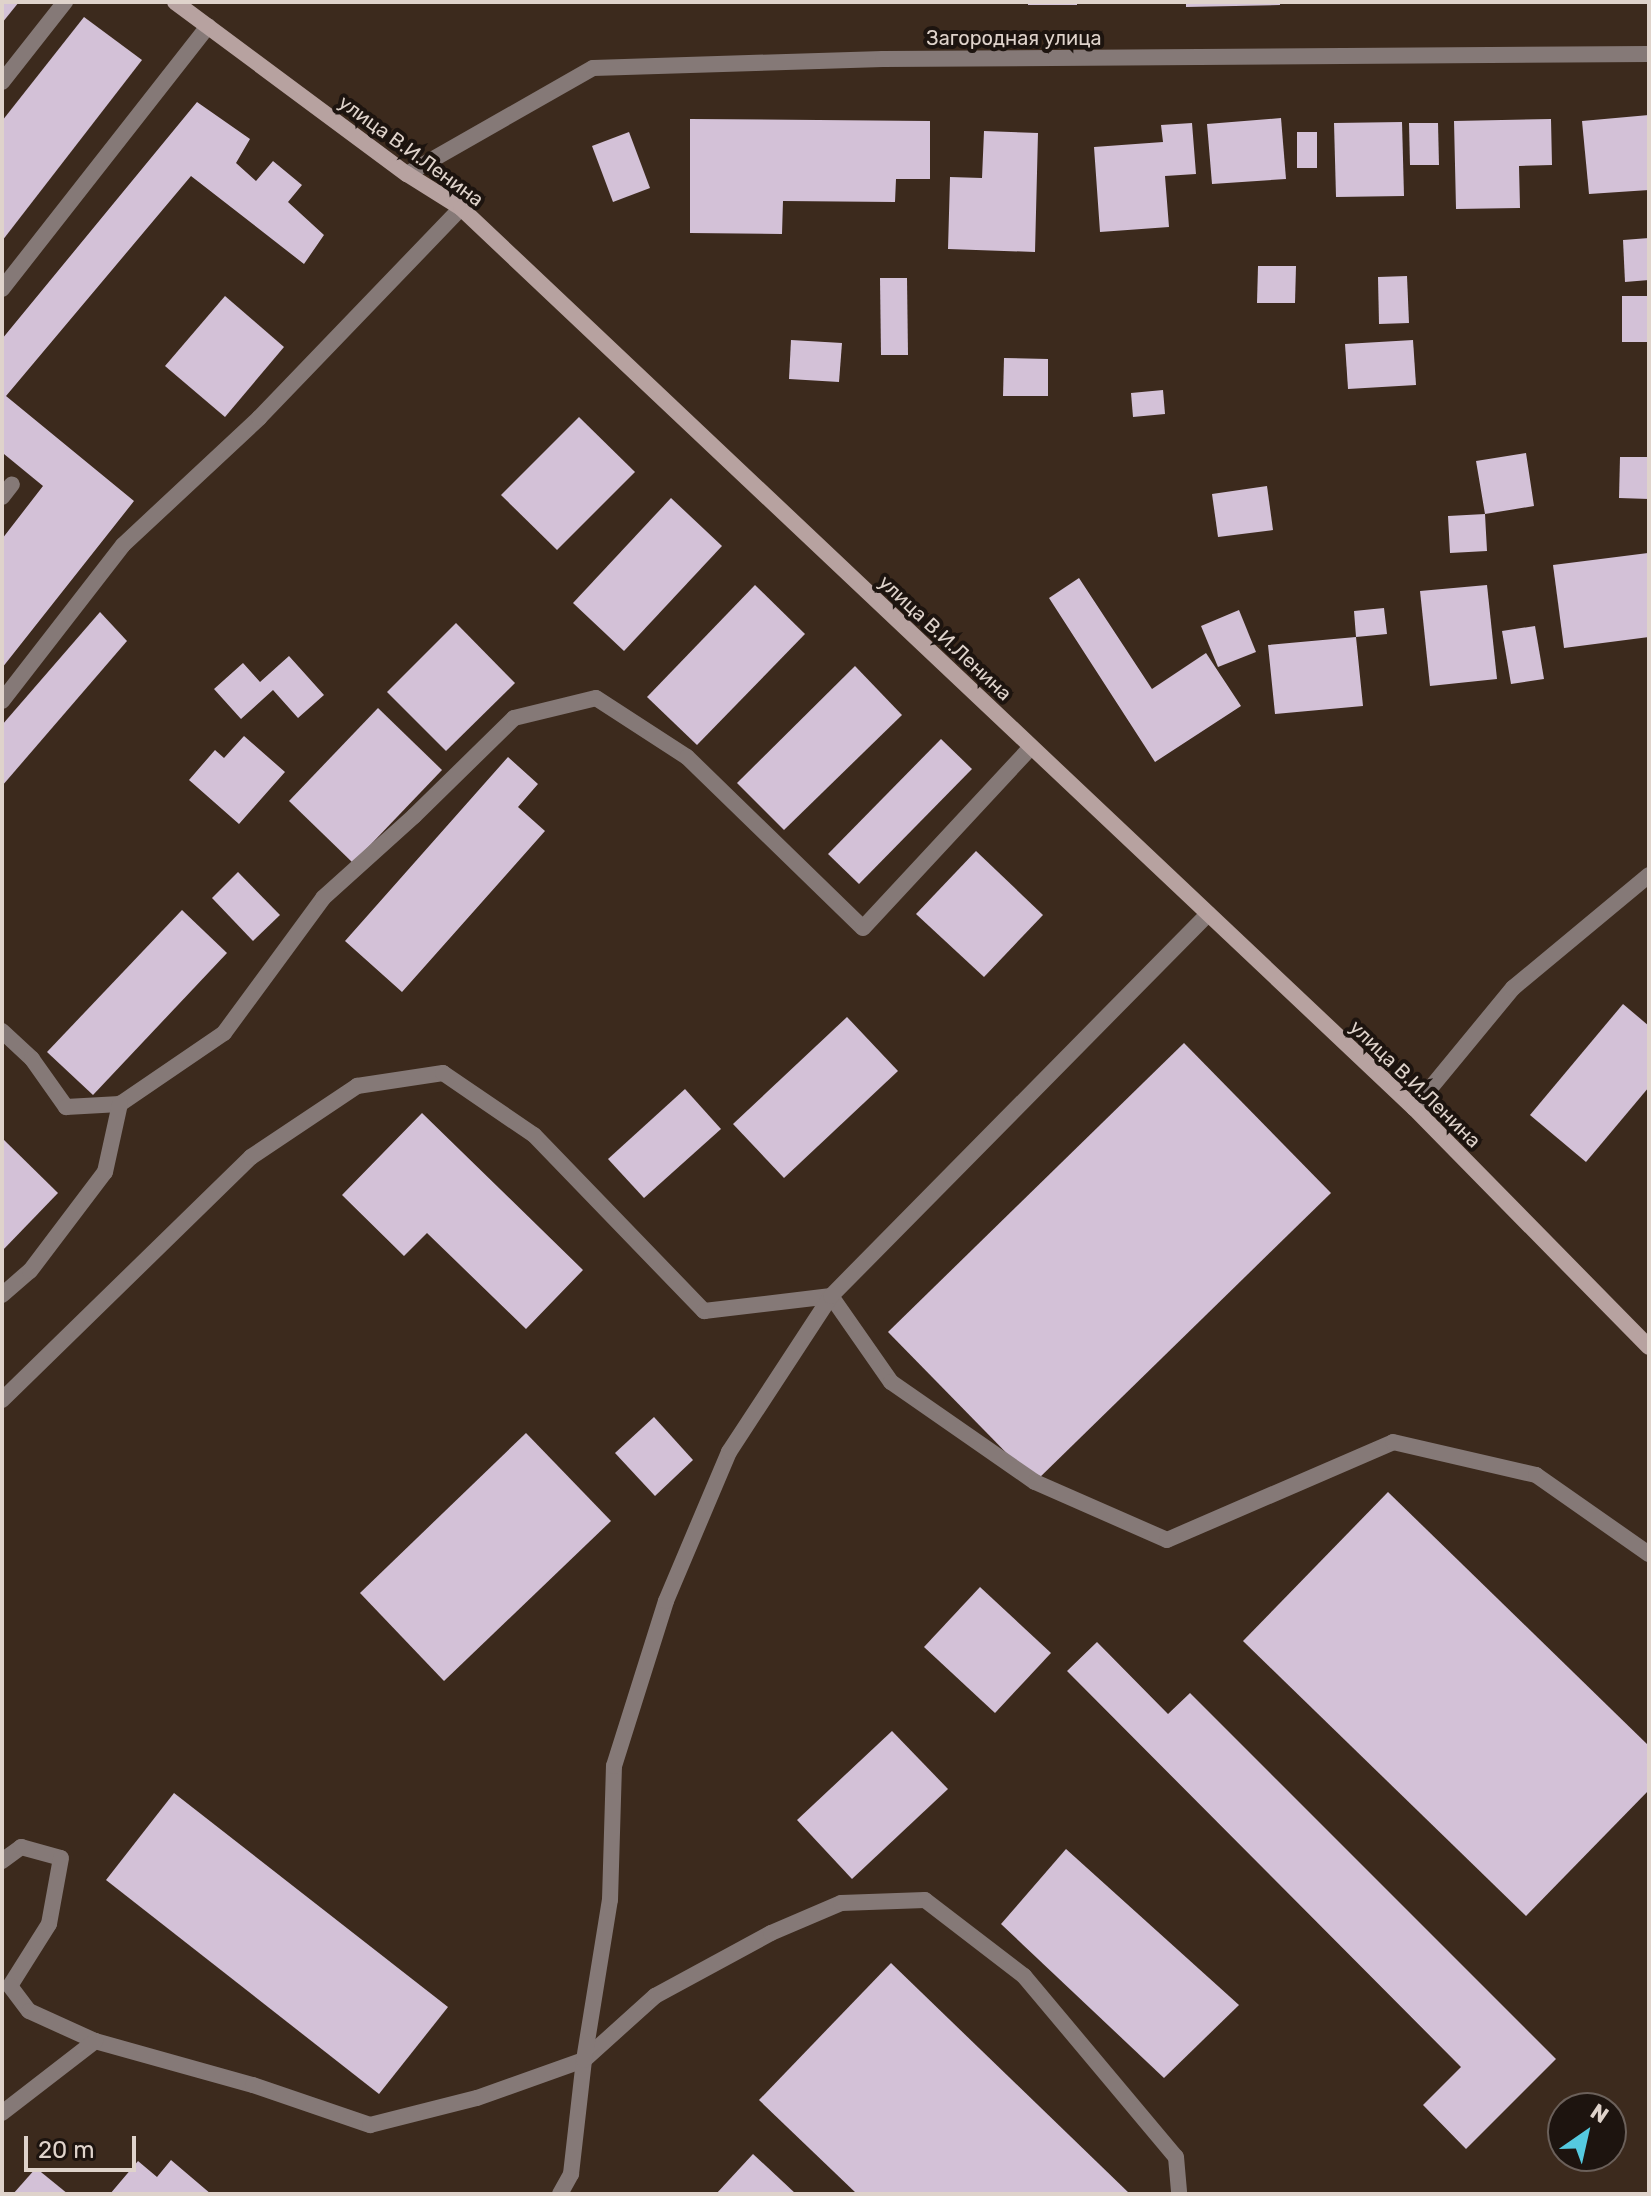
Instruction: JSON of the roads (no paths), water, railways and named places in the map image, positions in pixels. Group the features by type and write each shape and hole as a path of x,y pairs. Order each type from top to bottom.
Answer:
{"main road":[{"name":"улица В.И.Ленина","path":"175,2 407,174 461,208 1414,1108 1649,1347"}],"street":[{"path":"2,82 65,2"},
{"path":"2,289 208,26"},
{"name":"Загородная улица","path":"407,174 593,68 883,59 1649,54"},
{"path":"2,701 123,545 259,418 461,208"},
{"path":"2,1031 32,1059 66,1107 120,1104 224,1033 323,898 514,718 596,698 687,757 863,928 1031,747"},
{"path":"1414,1108 1513,988 1649,875"},
{"path":"560,2194 571,2174 584,2060 610,1900 614,1766 666,1601 729,1452 831,1296 1208,914"},
{"path":"2,1400 251,1157 357,1086 443,1073 534,1135 704,1311 831,1296"},
{"path":"2,1295 30,1271 105,1172 120,1104"},
{"path":"831,1296 891,1382 1035,1482 1167,1540 1393,1442 1536,1475 1649,1554"},
{"path":"2,1861 21,1847 61,1858 49,1924 10,1986 29,2011 95,2041 253,2085 370,2125 477,2098 584,2060 655,1996 771,1933 841,1903 925,1900 1024,1976 1176,2157 1179,2194"},
{"path":"2,2113 95,2041"}]}
